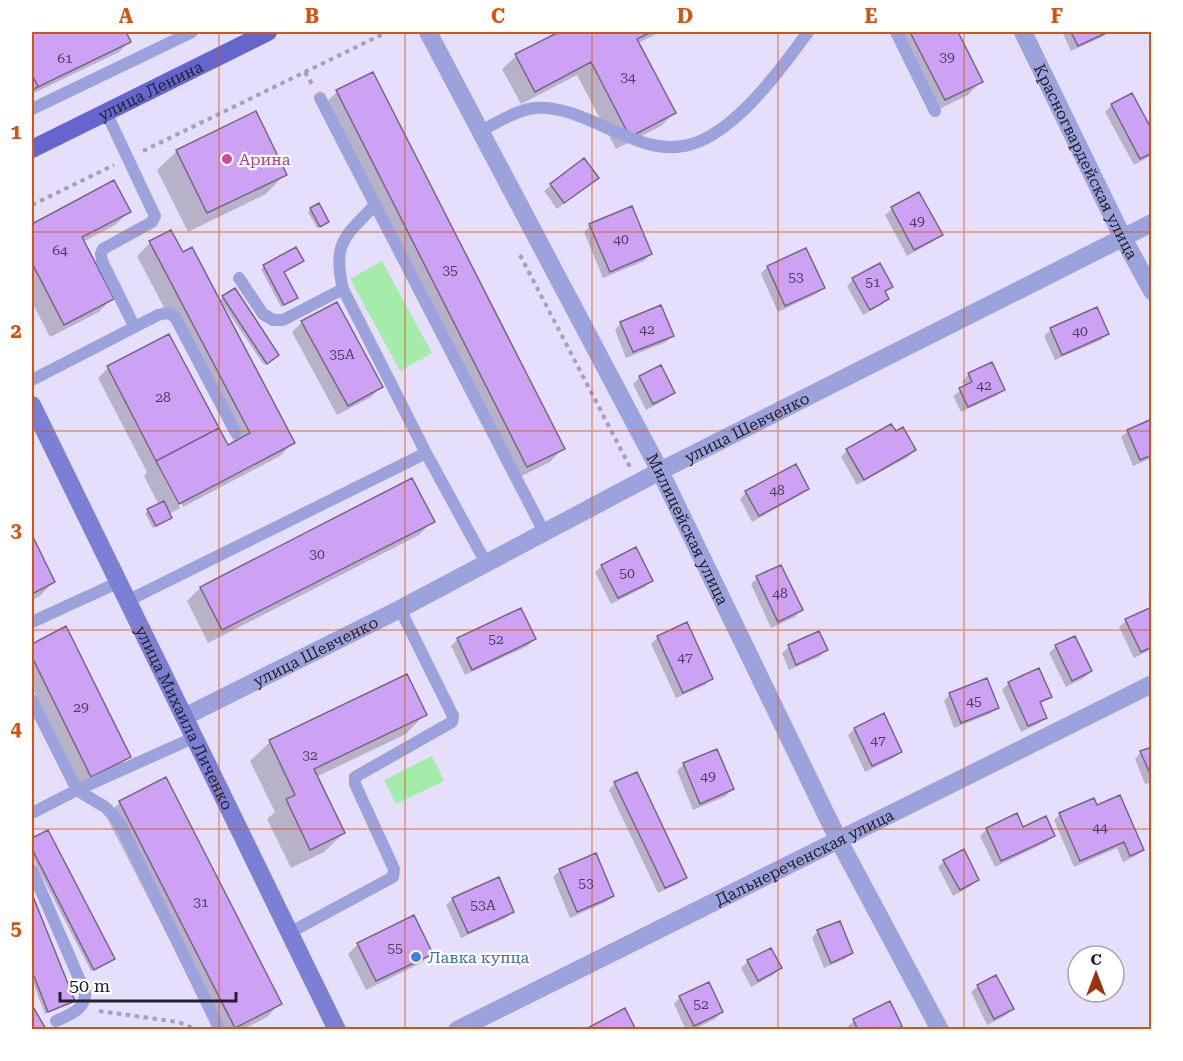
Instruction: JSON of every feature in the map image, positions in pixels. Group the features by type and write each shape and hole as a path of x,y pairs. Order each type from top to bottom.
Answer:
{"main road":[{"name":"улица Ленина","path":"32,149 268,32"},
{"name":"улица Михаила Личенко","path":"32,405 337,1029"}],"street":[{"name":"Милицейская улица","path":"428,32 660,471 838,839 940,1029"},
{"name":"Красногвардейская улица","path":"1023,32 1123,238 1152,291"},
{"name":"улица Шевченко","path":"184,717 400,609 660,471 1152,223"},
{"name":"Дальнереченская улица","path":"457,1029 1152,684"}],"lane":[{"path":"32,109 192,32"},
{"path":"480,131 524,111 548,109 583,118 643,142 670,147 692,144 716,133 742,111 808,32"},
{"path":"896,32 935,111"},
{"path":"320,98 544,532"},
{"path":"106,112 155,213 155,219 103,249 100,258 134,326"},
{"path":"375,205 340,245 339,272 343,289 426,453 486,563"},
{"path":"239,278 263,314 273,320 283,320 343,289"},
{"path":"32,380 134,326 167,313 175,317 236,433"},
{"path":"127,602 426,453"},
{"path":"32,622 117,583"},
{"path":"289,933 393,877 394,868 355,784 355,777 452,722 453,716 400,609"},
{"path":"32,700 77,790 105,807 121,826 220,1029"},
{"path":"32,813 77,790 194,738"},
{"path":"32,870 85,992 85,1001 80,1008 56,1021"}],"path":[{"path":"32,205 387,32"},
{"path":"80,1008 151,1017 198,1029"}],"green space":[{"path":"382,261 432,353 400,371 350,279"},
{"path":"432,756 444,781 396,804 384,780"}],"building":[{"path":"32,32 126,32 131,42 38,87 32,74"},
{"path":"559,32 651,32 637,39 676,113 630,137 591,62 535,92 515,54"},
{"path":"910,32 958,32 983,82 945,100"},
{"path":"1071,32 1108,32 1078,46"},
{"path":"373,72 565,449 527,467 336,90"},
{"path":"32,74 38,87 32,90"},
{"path":"1132,93 1152,130 1152,153 1140,159 1111,104"},
{"path":"256,111 287,175 207,213 176,150"},
{"path":"584,158 599,178 564,203 550,184"},
{"path":"114,180 131,212 82,237 114,299 64,325 32,263 32,224"},
{"path":"919,192 943,235 914,250 891,207"},
{"path":"319,203 329,222 320,227 310,208"},
{"path":"632,206 652,254 610,272 589,224"},
{"path":"171,230 183,252 192,247 295,443 179,504 156,461 219,428 228,445 250,433 149,241"},
{"path":"296,247 304,261 284,272 298,298 284,305 263,265"},
{"path":"806,248 825,288 785,306 767,266"},
{"path":"880,263 893,287 885,291 889,299 870,310 852,278"},
{"path":"235,288 279,355 267,364 222,296"},
{"path":"337,302 383,387 348,406 301,321"},
{"path":"661,305 674,336 633,352 620,322"},
{"path":"1097,307 1109,334 1062,355 1050,328"},
{"path":"169,334 219,428 156,461 107,366"},
{"path":"992,362 1005,390 968,407 959,388 972,382 968,373"},
{"path":"661,365 675,393 653,404 639,376"},
{"path":"1152,419 1152,455 1140,460 1127,430"},
{"path":"891,424 896,431 903,427 916,450 864,480 846,449"},
{"path":"796,464 809,489 759,516 745,491"},
{"path":"412,478 435,522 222,630 200,587"},
{"path":"164,501 172,518 156,526 147,509"},
{"path":"32,535 55,582 32,594"},
{"path":"636,547 653,581 618,598 601,565"},
{"path":"781,565 803,610 778,622 756,576"},
{"path":"1152,607 1152,647 1141,652 1125,619"},
{"path":"521,608 536,639 472,670 457,638"},
{"path":"687,622 713,679 683,693 657,636"},
{"path":"66,626 131,757 91,777 32,657 32,644"},
{"path":"819,631 828,650 796,665 788,645"},
{"path":"1075,636 1092,671 1072,681 1055,645"},
{"path":"1039,668 1052,697 1040,702 1047,718 1028,726 1008,682"},
{"path":"407,674 427,715 314,769 345,833 310,850 286,799 295,795 269,740"},
{"path":"987,678 999,708 961,723 949,693"},
{"path":"884,713 902,752 872,766 854,728"},
{"path":"1152,747 1152,778 1140,751"},
{"path":"717,749 734,789 700,804 683,763"},
{"path":"637,772 687,878 665,888 614,782"},
{"path":"166,777 282,1004 235,1028 119,801"},
{"path":"1120,795 1144,850 1130,856 1124,842 1080,861 1059,813 1094,798 1097,805"},
{"path":"1017,813 1023,827 1046,816 1055,836 1001,861 986,828"},
{"path":"48,830 115,959 94,970 32,849 32,838"},
{"path":"964,849 979,880 960,890 943,860"},
{"path":"596,853 614,896 577,912 559,869"},
{"path":"499,877 514,912 468,933 452,898"},
{"path":"32,894 75,1001 48,1012 32,971"},
{"path":"414,915 433,954 376,981 357,943"},
{"path":"840,921 853,953 831,963 817,930"},
{"path":"771,948 782,968 758,981 747,960"},
{"path":"996,975 1014,1009 994,1019 977,985"},
{"path":"709,982 723,1012 694,1026 679,996"},
{"path":"890,1001 902,1026 896,1030 858,1030 853,1019"},
{"path":"33,1007 46,1029 46,1030 32,1030"},
{"path":"625,1008 636,1030 584,1030"}],"place":[{"name":"Арина","path":"227,159"},
{"name":"Лавка купца","path":"416,957"}]}
